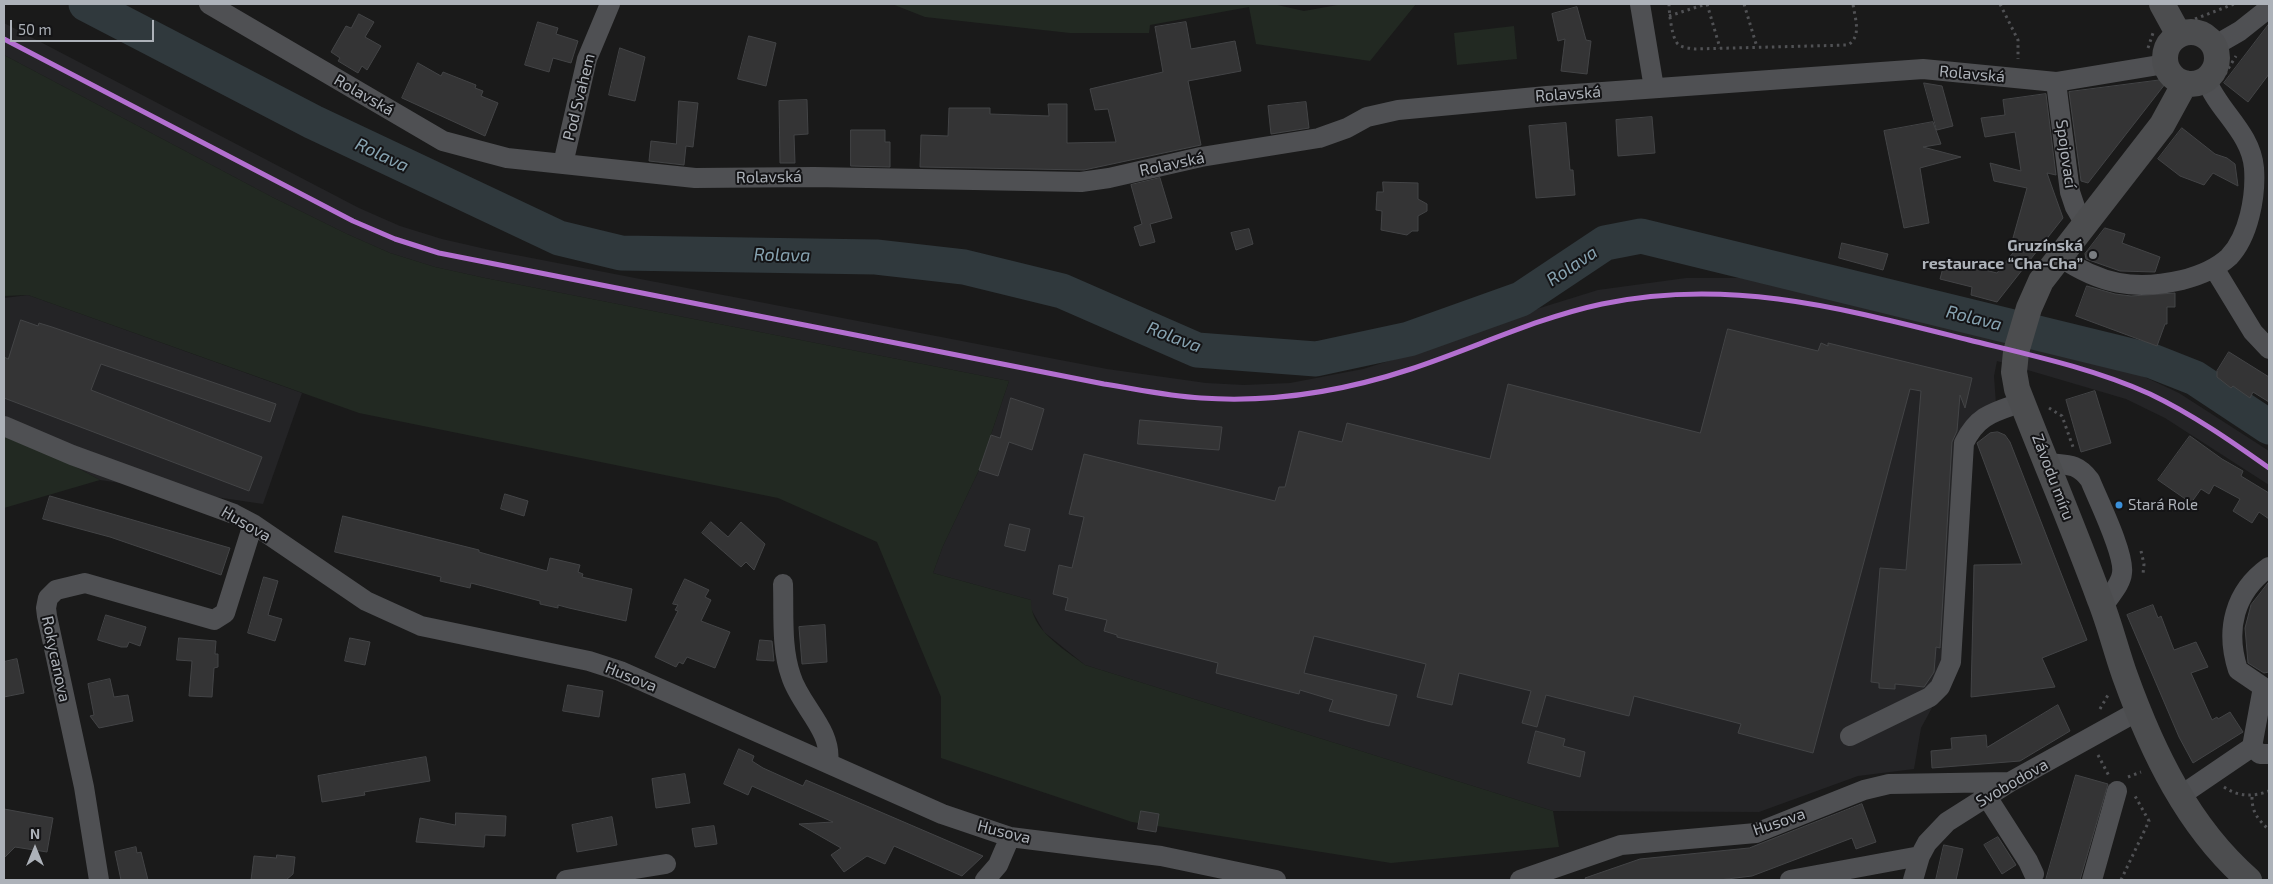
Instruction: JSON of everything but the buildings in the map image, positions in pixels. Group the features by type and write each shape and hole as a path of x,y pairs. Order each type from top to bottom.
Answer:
{"main road":[{"path":"2162,4 2173,26 2186,32 2202,35 2214,46"},
{"path":"2173,26 2167,47 2155,58 2172,76 2205,80"},
{"name":"Závodu míru","path":"2214,46 2216,64 2205,80 2162,124 2041,282 2034,296 2018,343 2014,372 2033,402 2048,463 2103,607 2138,711 2180,796 2209,840 2228,862 2249,880"}],"street":[{"name":"Rolavská","path":"209,4 443,141 507,158 695,178 814,176 1081,182 1109,178 1201,157 1319,138 1347,128 1367,117 1398,110 1654,88 1923,69 2056,82 2155,58"},
{"name":"Pod Svahem","path":"563,164 587,58 610,4"},
{"path":"1640,4 1654,88"},
{"path":"2214,46 2240,31 2269,8"},
{"path":"2060,257 2076,268 2105,280 2124,285 2164,284 2189,278 2214,268 2230,256 2242,238 2249,215 2254,189 2254,167 2248,143 2212,94 2205,80"},
{"name":"Spojovací","path":"2056,82 2070,192 2084,224"},
{"path":"2214,268 2254,332 2269,349"},
{"path":"1850,736 1930,697 1940,687 1951,662 1964,443 1972,428 1986,415 2033,402"},
{"name":"Husova","path":"4,426 72,455 214,505 252,524 366,601 421,626 589,661 620,671 942,814 1010,837 1161,856 1276,880"},
{"path":"2048,463 2073,465 2082,470 2086,475 2120,554 2122,573 2117,586 2103,607"},
{"name":"Rokycanova","path":"99,880 84,787 47,616 48,598 56,590 85,582 214,620 225,613 252,524"},
{"path":"2180,796 2211,775 2261,751 2264,687 2238,670 2230,635 2243,591 2257,576 2269,567"},
{"path":"783,584 787,660 791,678 826,738 830,751 828,763"},
{"name":"Svobodova","path":"1913,880 1920,856 1936,832 1947,822 2010,782 2138,711"},
{"name":"Husova","path":"1520,880 1621,845 1756,833 1864,790 1889,784 2010,782"},
{"path":"2092,880 2122,786"},
{"path":"1987,797 2028,861 2034,874"},
{"path":"985,880 998,865 1010,837"},
{"path":"1790,880 1920,856"},
{"path":"568,880 666,864"}],"path":[{"path":"1669,4 1669,16 1676,42 1680,46 1695,49 1848,45 1855,40 1857,35 1853,4"},
{"path":"1669,16 1706,4 1720,48"},
{"path":"1744,4 1757,47"},
{"path":"2000,4 2018,40 2018,63"},
{"path":"2155,58 2149,47 2173,26 2234,4"},
{"path":"2205,80 2240,52"},
{"path":"2033,402 2062,416 2074,451"},
{"path":"2138,544 2144,564 2143,576"},
{"path":"2099,710 2109,692"},
{"path":"2104,748 2096,752 2149,821 2120,880"},
{"path":"2122,786 2149,768"},
{"path":"2211,775 2231,792 2252,797 2269,791"},
{"path":"2252,797 2252,808 2255,815 2269,830"}],"shaded area":[{"path":"892,4 1273,4 1304,11 1343,4 1416,4 1370,61 1256,44 1249,7 1150,25 1149,33 1070,33 925,17"},
{"path":"4,23 359,208 400,226 442,239 490,250 1107,369 1206,383 1244,385 1290,383 1363,369 1408,355 1482,326 1598,290 1686,278 1741,278 1796,285 2019,338 2136,373 2179,393 2269,451 2269,485 2165,418 2126,399 1997,361 1994,376 1996,404 1972,428 1953,669 1921,728 1914,769 1858,776 1759,812 1553,811 1085,665 1044,632 1031,609 1031,600 933,573 943,546 979,470 1009,381 485,278 435,267 390,253 272,197 4,55"},
{"path":"1514,26 1517,59 1457,65 1454,33"},
{"path":"4,55 272,197 390,253 435,267 485,278 1009,381 979,470 943,546 933,573 1031,600 1032,611 1042,630 1058,645 1085,665 1553,811 1559,847 1391,863 1132,822 941,758 941,697 877,542 778,498 359,413 28,295 4,296"},
{"path":"28,295 302,393 263,504 100,480 4,428 4,298"},
{"path":"4,428 100,480 4,508"}],"waterway":[{"name":"Rolava","path":"86,4 313,122 559,238 621,253 876,257 964,267 1062,291 1197,350 1316,359 1409,339 1521,299 1605,243 1641,236 2152,361 2195,378 2269,427"}],"transit line":[{"path":"4,39 353,221 395,239 439,253 1104,384 1201,398 1254,399 1308,394 1386,377 1435,361 1553,317 1602,304 1649,297 1696,294 1742,295 1832,308 2083,369 2150,394 2181,410 2269,468"}],"place":[{"name":"Gruzínská restaurace “Cha-Cha”","path":"2093,255"},
{"name":"Stará Role","path":"2119,505"}]}
